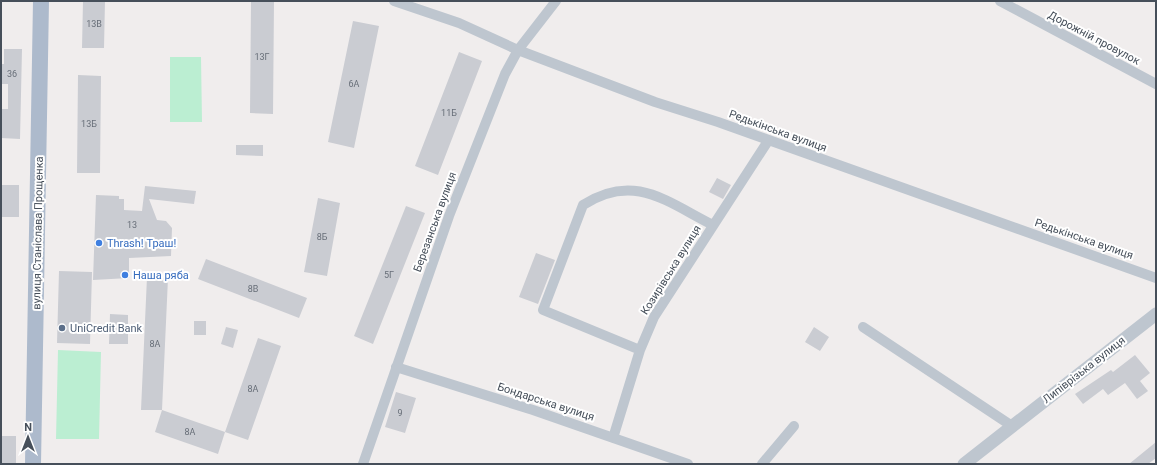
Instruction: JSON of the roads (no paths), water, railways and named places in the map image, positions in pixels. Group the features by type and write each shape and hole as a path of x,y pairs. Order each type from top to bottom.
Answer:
{"main road":[{"name":"вулиця Станіслава Прощенка","path":"33,464 41,1"}],"street":[{"name":"Редькінська вулиця","path":"394,1 459,24 518,50 655,102 718,122 1156,278"},
{"name":"Березанська вулиця","path":"363,464 448,216 505,74 518,50 556,1"},
{"name":"Дорожній провулок","path":"1000,1 1156,84"},
{"name":"Козирівська вулиця","path":"613,438 640,350 661,306 768,141"},
{"name":"Козирівська вулиця","path":"640,350 543,310 583,205 615,190 633,189 647,192 713,225"},
{"name":"Липіврізька вулиця","path":"964,464 1156,314"},
{"path":"863,327 1012,426"},
{"name":"Бондарська вулиця","path":"396,367 533,410 688,464"},
{"path":"762,464 794,426"}],"place":[{"name":"Thrash! Траш!","path":"99,243"},
{"name":"Наша ряба","path":"125,275"},
{"name":"UniCredit Bank","path":"62,328"}]}
